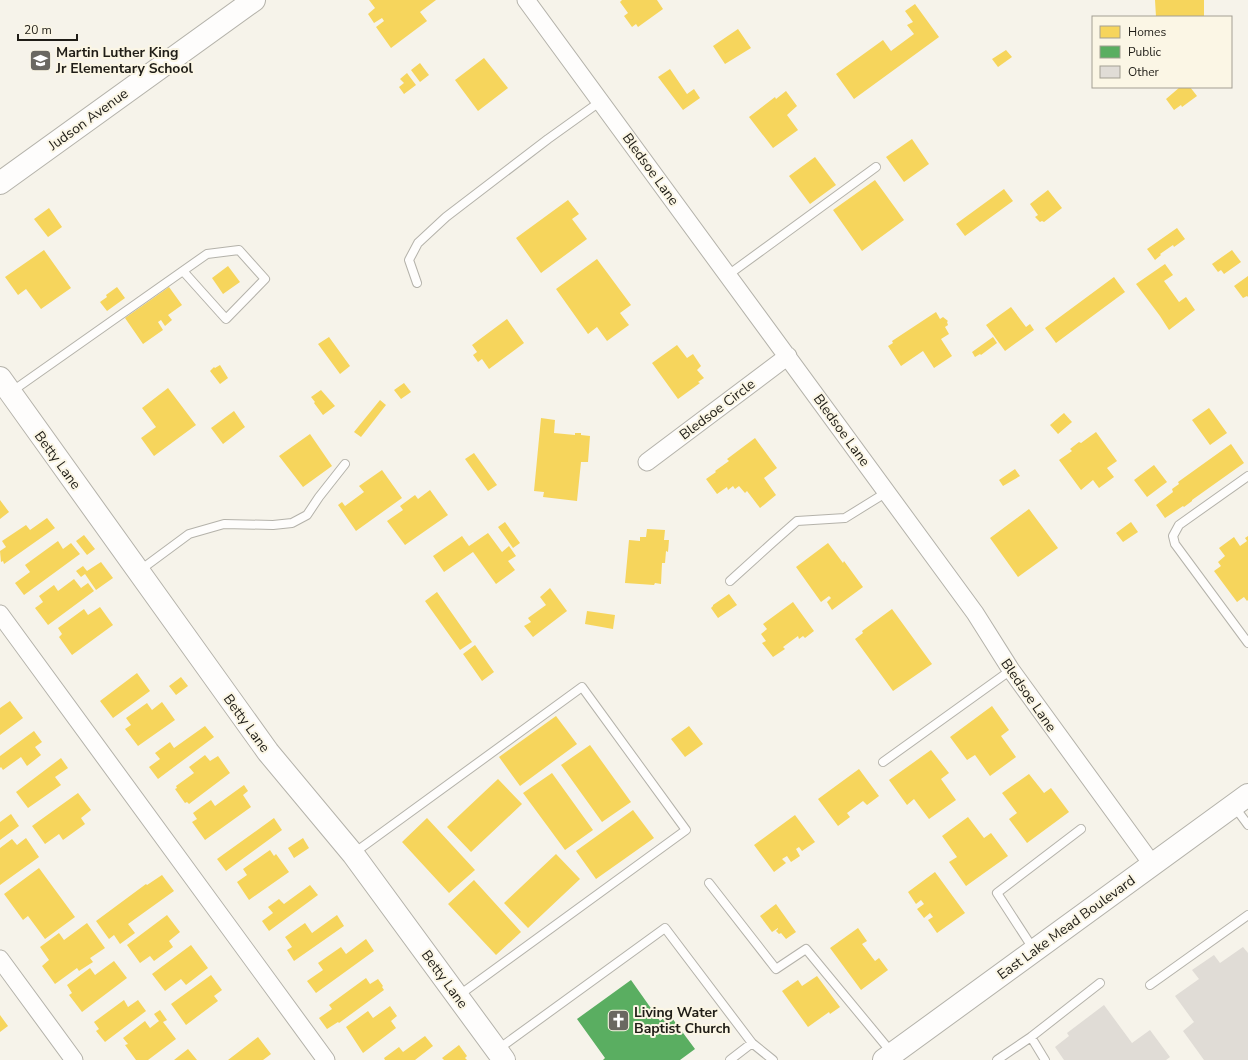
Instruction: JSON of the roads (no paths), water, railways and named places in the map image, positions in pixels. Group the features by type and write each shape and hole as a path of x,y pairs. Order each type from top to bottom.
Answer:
{"street":[{"name":"Judson Avenue","path":"0,182 254,0"},
{"name":"Bledsoe Lane","path":"526,0 975,613 1011,670 1152,864"},
{"name":"Bledsoe Circle","path":"646,462 788,356"},
{"name":"Betty Lane","path":"5,385 268,752 353,854 500,1055"},
{"path":"0,614 326,1060"},
{"name":"East Lake Mead Boulevard","path":"891,1058 1035,950 1241,800"},
{"path":"0,959 74,1060"}],"lane":[{"path":"417,283 410,260 418,243 446,217 548,139 601,101"},
{"path":"728,275 876,167"},
{"path":"5,385 183,271 207,254 239,250 265,279 226,320 183,271"},
{"path":"138,572 189,534 224,524 273,526 292,523 307,515 345,464"},
{"path":"1248,476 1179,525 1173,536 1175,544 1248,644"},
{"path":"730,581 797,521 845,518 887,492"},
{"path":"883,762 1011,670"},
{"path":"353,854 582,687 650,780 686,830 457,997"},
{"path":"1241,800 1248,825"},
{"path":"1035,950 997,893 1081,829"},
{"path":"709,884 776,969 806,948 891,1058"},
{"path":"1150,985 1248,915"},
{"path":"500,1055 665,928 752,1043 773,1060"},
{"path":"998,1060 1031,1037 1100,983"},
{"path":"1031,1037 1045,1060"},
{"path":"730,1060 752,1043"}],"place":[{"name":"Martin Luther King Jr Elementary School","path":"41,60"},
{"name":"Living Water Baptist Church","path":"619,1020"}]}
